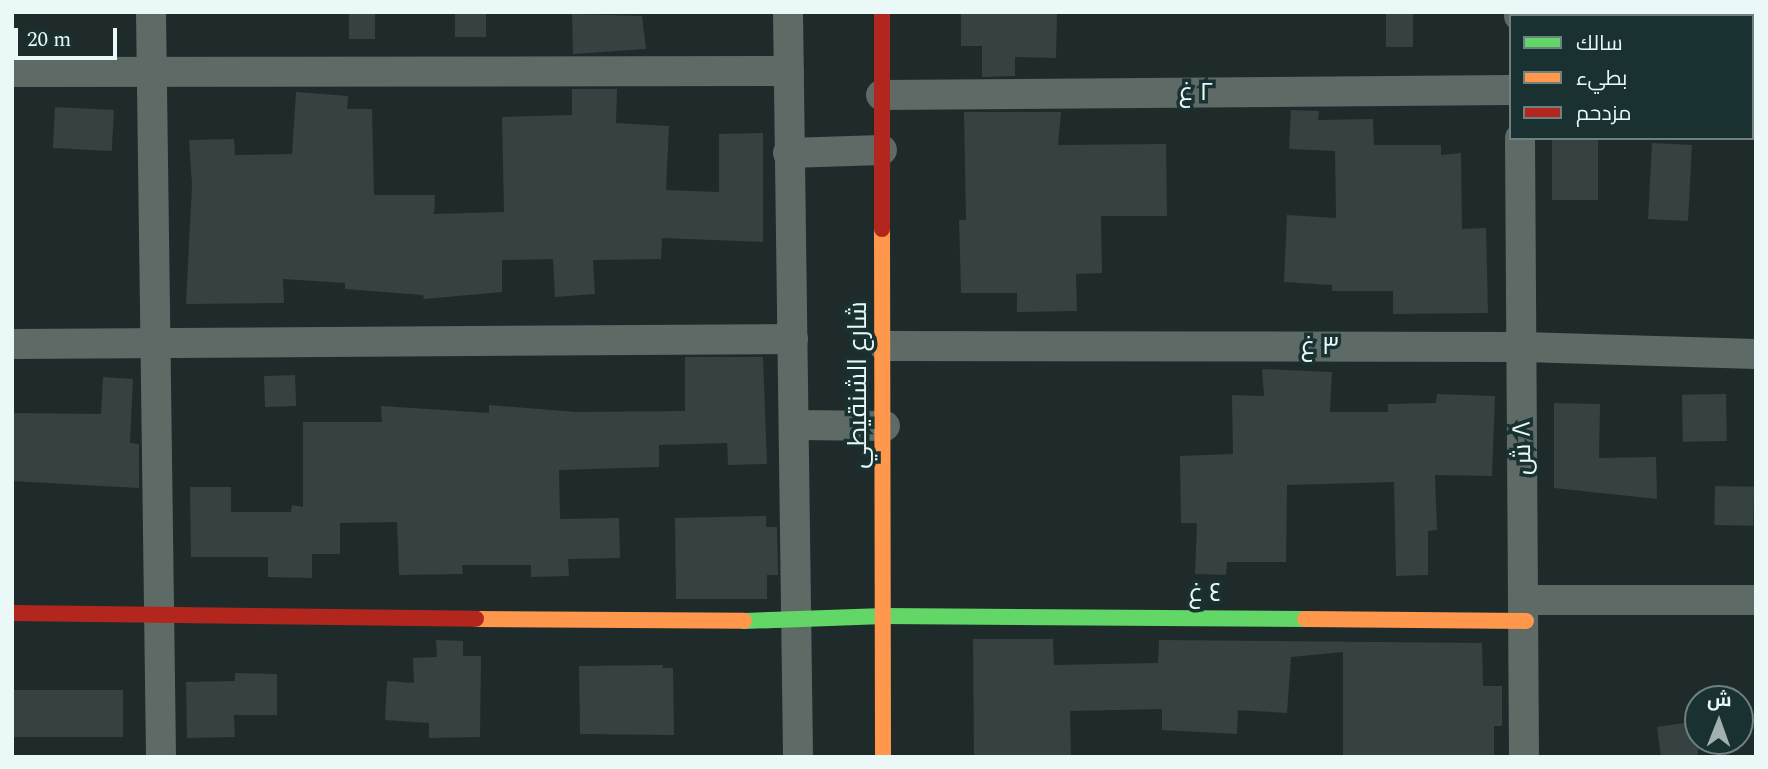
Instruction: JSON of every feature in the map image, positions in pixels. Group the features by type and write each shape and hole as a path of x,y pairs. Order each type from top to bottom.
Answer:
{"street":[{"path":"150,12 162,613 162,757"},
{"path":"789,12 788,153 796,425 798,757"},
{"name":"شارع الشنقيطي","path":"883,12 883,757"},
{"path":"12,72 789,71"},
{"name":"٢ غ","path":"881,95 1509,90"},
{"name":"٨ ش","path":"1520,140 1526,611 1524,757"},
{"path":"788,153 882,150"},
{"path":"12,344 156,345 793,338"},
{"name":"٣ غ","path":"884,346 1522,347 1756,354"},
{"path":"796,425 885,426"},
{"path":"1526,611 1756,600"},
{"name":"٤ غ","path":"12,613 799,621 884,617 1526,611"}],"building":[{"path":"349,12 375,12 375,39 349,39"},
{"path":"455,12 486,12 486,37 455,37"},
{"path":"961,12 1057,12 1056,58 1015,57 1015,76 982,77 982,46 961,46"},
{"path":"1386,12 1413,12 1413,47 1386,47"},
{"path":"572,14 642,16 646,49 573,54"},
{"path":"572,89 617,89 616,123 669,126 666,190 719,192 719,134 763,133 763,242 662,238 661,259 593,260 595,294 555,297 553,259 502,260 502,292 424,299 423,295 345,289 345,283 283,279 284,303 186,304 192,185 189,140 234,139 235,155 292,154 296,92 348,96 347,109 372,109 374,195 435,195 434,214 504,212 502,117 572,115"},
{"path":"55,107 114,110 112,151 53,148"},
{"path":"1291,110 1319,111 1318,120 1373,119 1374,145 1441,145 1441,155 1461,153 1462,229 1486,228 1488,313 1393,314 1393,291 1332,291 1332,285 1284,282 1287,215 1336,218 1335,151 1289,149"},
{"path":"964,112 1061,112 1058,145 1166,144 1167,216 1101,216 1102,273 1076,274 1077,311 1017,312 1017,293 961,293 959,220 966,220"},
{"path":"1552,140 1598,140 1598,200 1552,200"},
{"path":"1652,143 1692,145 1688,221 1648,219"},
{"path":"685,357 763,357 767,464 728,465 727,443 659,445 659,467 559,470 560,519 619,518 620,558 568,559 569,576 531,577 531,565 462,565 463,574 399,575 397,522 340,523 340,554 312,554 312,578 268,577 268,557 191,557 190,487 231,487 231,512 291,512 292,505 303,507 303,422 382,422 381,406 489,413 489,405 576,412 685,411"},
{"path":"1262,369 1332,372 1330,412 1388,412 1388,404 1436,403 1437,394 1495,396 1492,476 1435,475 1437,530 1428,531 1428,575 1396,576 1394,482 1287,485 1286,562 1227,562 1226,575 1195,574 1197,523 1181,523 1180,456 1233,454 1232,395 1264,396"},
{"path":"295,375 296,406 265,407 264,376"},
{"path":"103,377 133,379 130,443 139,444 139,488 12,481 12,413 101,414"},
{"path":"1726,394 1727,441 1683,442 1682,395"},
{"path":"1554,403 1600,404 1599,458 1656,457 1657,499 1554,488"},
{"path":"1715,486 1754,487 1753,526 1714,525"},
{"path":"766,516 766,527 777,527 778,575 767,575 767,599 676,599 675,518"},
{"path":"973,639 1053,639 1054,665 1158,663 1159,640 1482,643 1483,686 1502,686 1502,726 1494,726 1494,757 1343,757 1343,652 1291,657 1287,713 1238,710 1237,734 1162,730 1162,709 1070,711 1071,757 974,757"},
{"path":"436,640 463,641 463,656 481,656 480,737 429,738 429,723 385,720 387,681 414,683 413,658 437,657"},
{"path":"663,665 662,668 673,668 674,735 580,734 579,666"},
{"path":"235,673 277,674 277,715 234,715 235,737 187,738 186,682 235,681"},
{"path":"12,690 123,690 123,737 12,737"},
{"path":"1684,723 1684,755 1698,757 1661,757 1657,727"}],"traffic: fast":[{"path":"744,621 884,616 1305,619"}],"traffic: slow":[{"path":"882,229 883,757"},
{"path":"476,619 744,621"},
{"path":"1305,619 1526,621"}],"traffic: jam":[{"path":"882,12 882,229"},
{"path":"12,613 476,619"}]}
